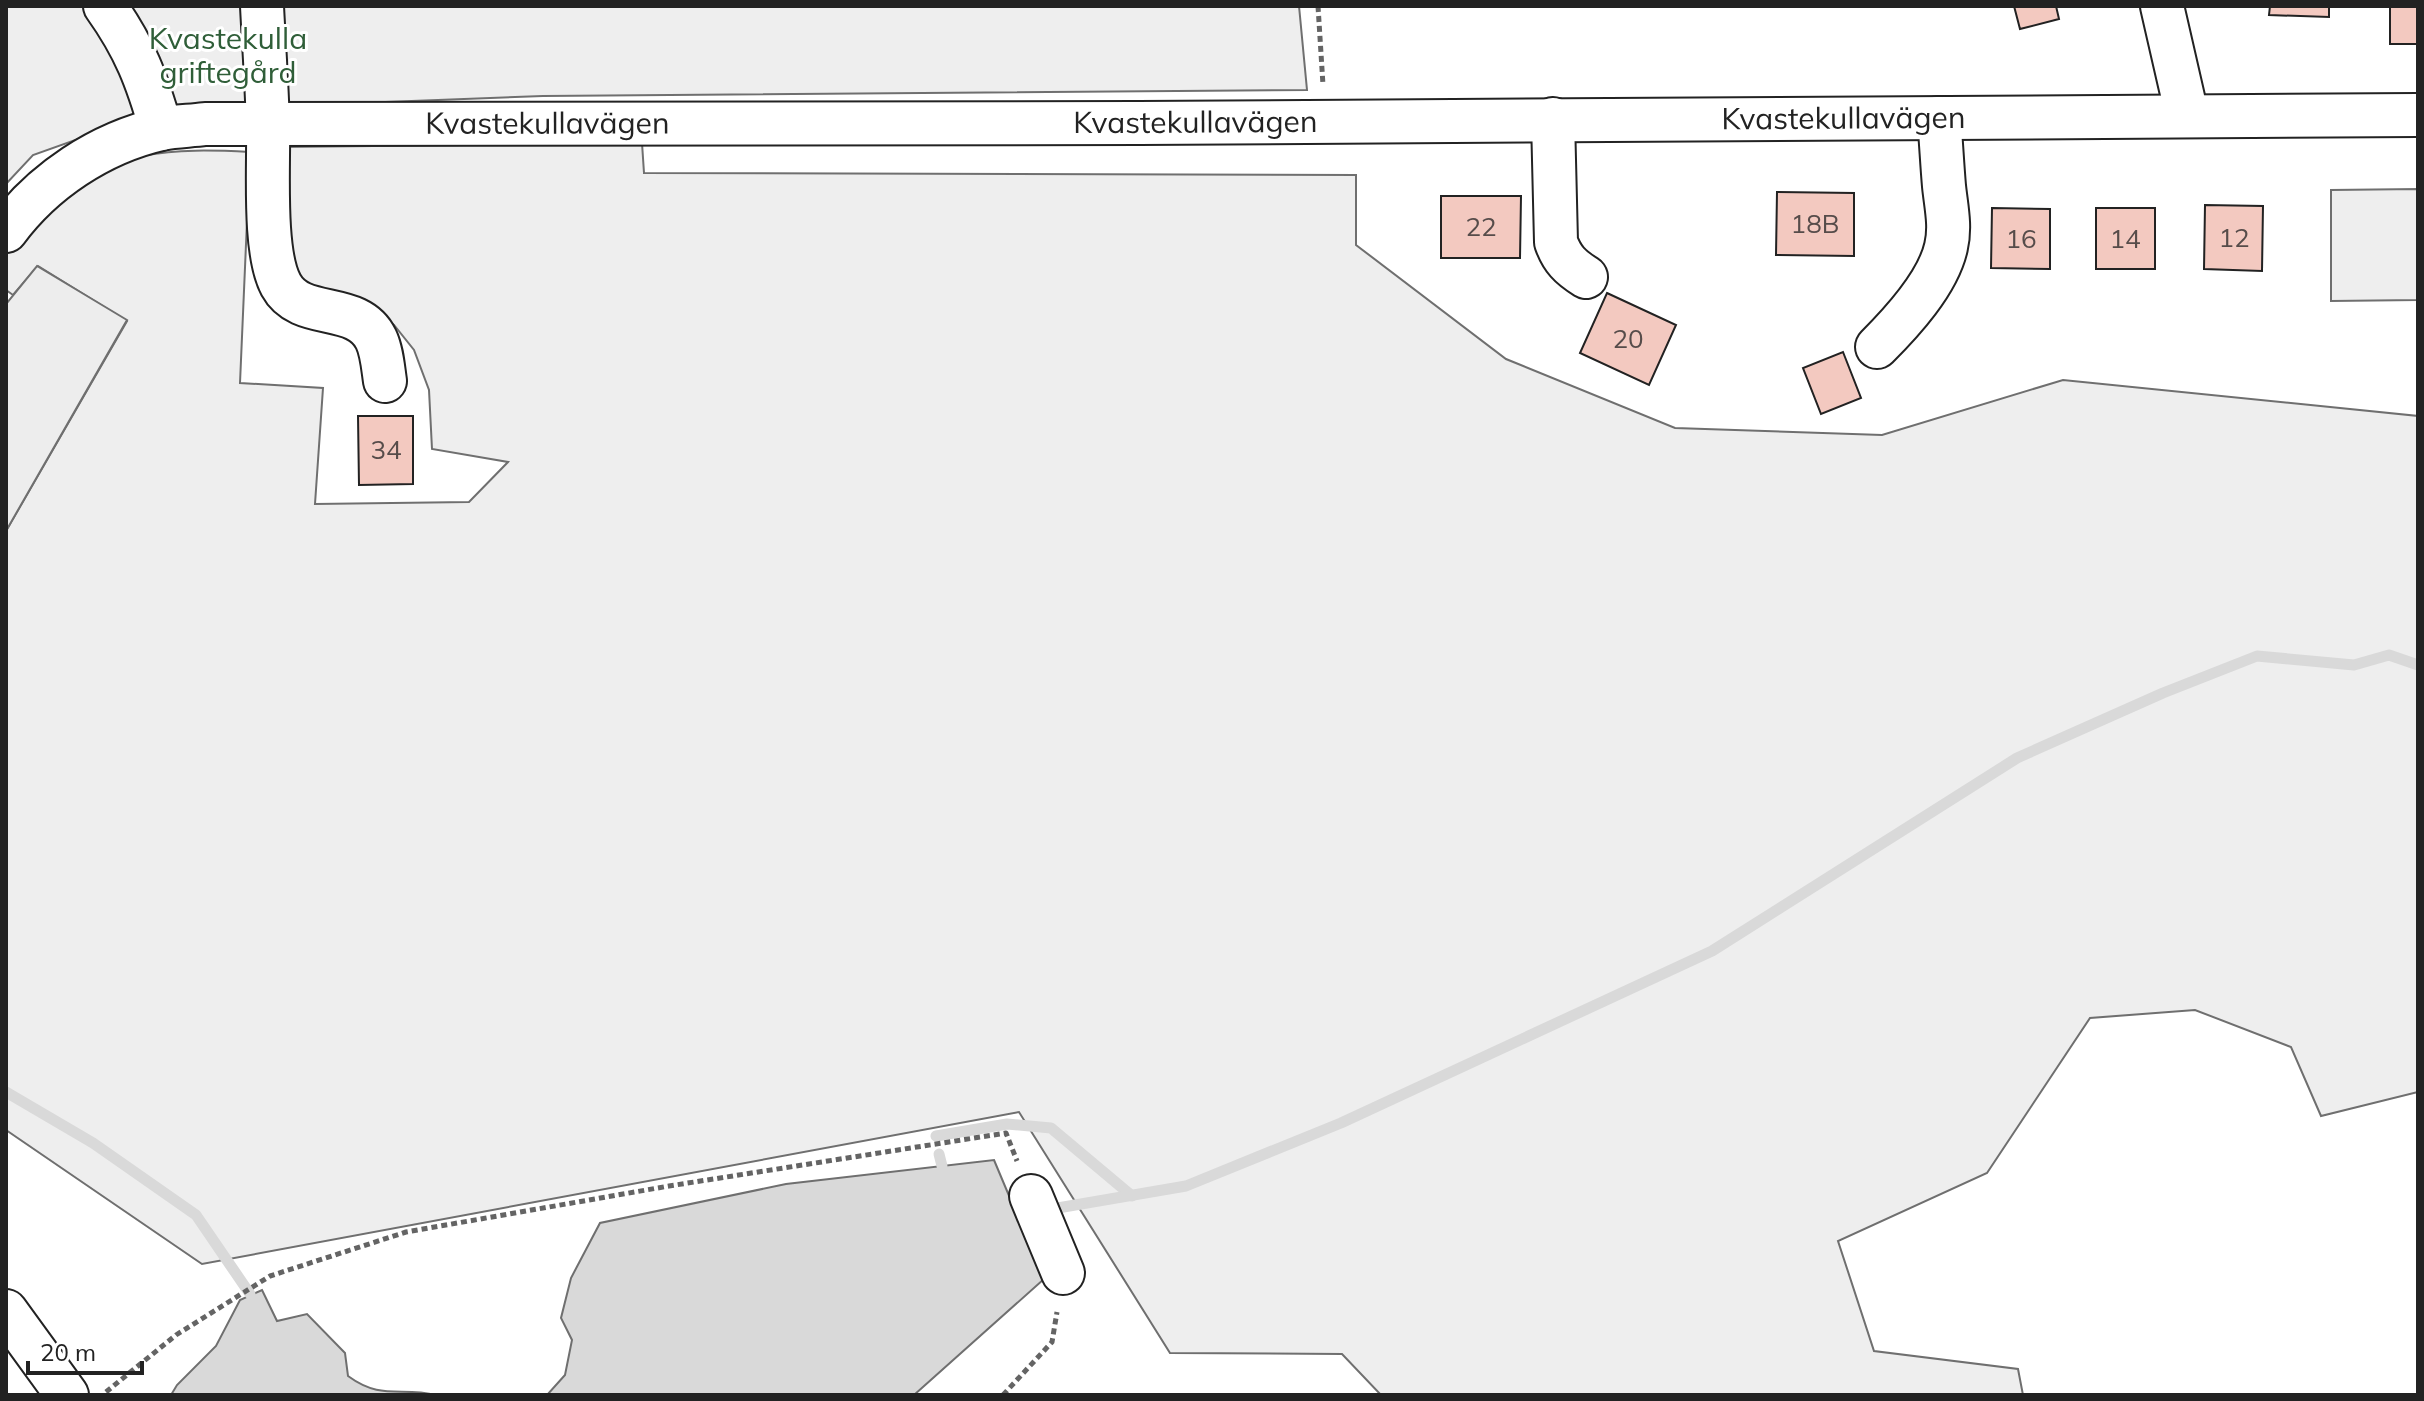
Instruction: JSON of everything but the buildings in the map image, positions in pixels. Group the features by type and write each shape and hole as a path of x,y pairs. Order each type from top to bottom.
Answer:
{"street":[{"path":"105,6 129,39 148,82 161,129"},
{"path":"262,6 271,249 280,284 294,301 322,311 342,313 363,322 376,339 385,381"},
{"path":"2162,6 2187,115"},
{"name":"Kvastekullavägen","path":"6,231 42,189 80,163 117,144 161,129 205,124 1327,122 2418,115"},
{"path":"1877,347 1919,298 1946,248 1949,224 1939,118"},
{"path":"1553,119 1556,242 1562,257 1572,269 1586,277"},
{"path":"1038,1212 1063,1273"},
{"path":"8,1314 67,1395"}],"path":[{"path":"1318,6 1327,122"},
{"path":"102,1395 176,1335 264,1279 406,1232 669,1186 1006,1133 1038,1212"},
{"path":"1003,1395 1052,1342 1063,1273"}],"green space":[{"name":"Kvastekulla griftegård","path":"6,6 1299,6 1307,90 543,96 198,109 168,107 33,155 6,184"},
{"path":"642,143 644,173 1356,175 1356,245 1506,359 1675,428 1882,435 2063,380 2418,416 2418,1092 2321,1116 2291,1047 2195,1010 2090,1018 1987,1173 1838,1241 1874,1351 2018,1369 2023,1395 1381,1395 1342,1354 1170,1353 1019,1112 202,1264 6,1130 6,531 127,321 38,266 13,295 6,290 6,254 51,201 96,171 120,162 169,152 250,152 240,383 323,388 315,504 469,502 508,462 432,449 429,390 414,350 394,325 370,310 281,274 282,147"},
{"path":"2418,189 2418,300 2331,301 2331,190"}],"shaded area":[{"path":"37,266 127,320 6,531 6,304"},
{"path":"994,1160 1044,1279 914,1395 547,1395 565,1375 572,1340 561,1318 571,1278 600,1223 786,1184"},
{"path":"262,1290 277,1321 307,1314 345,1353 348,1376 360,1384 382,1391 436,1395 171,1395 216,1346 240,1300"}],"waterway":[{"path":"1046,1210 1186,1186 1341,1123 1712,951 2017,758 2163,693 2257,656 2354,665 2389,655 2418,665"},
{"path":"6,1092 93,1143 196,1215 250,1294"},
{"path":"936,1136 1007,1124 1051,1128 1132,1196"},
{"path":"939,1154 942,1166"}]}
